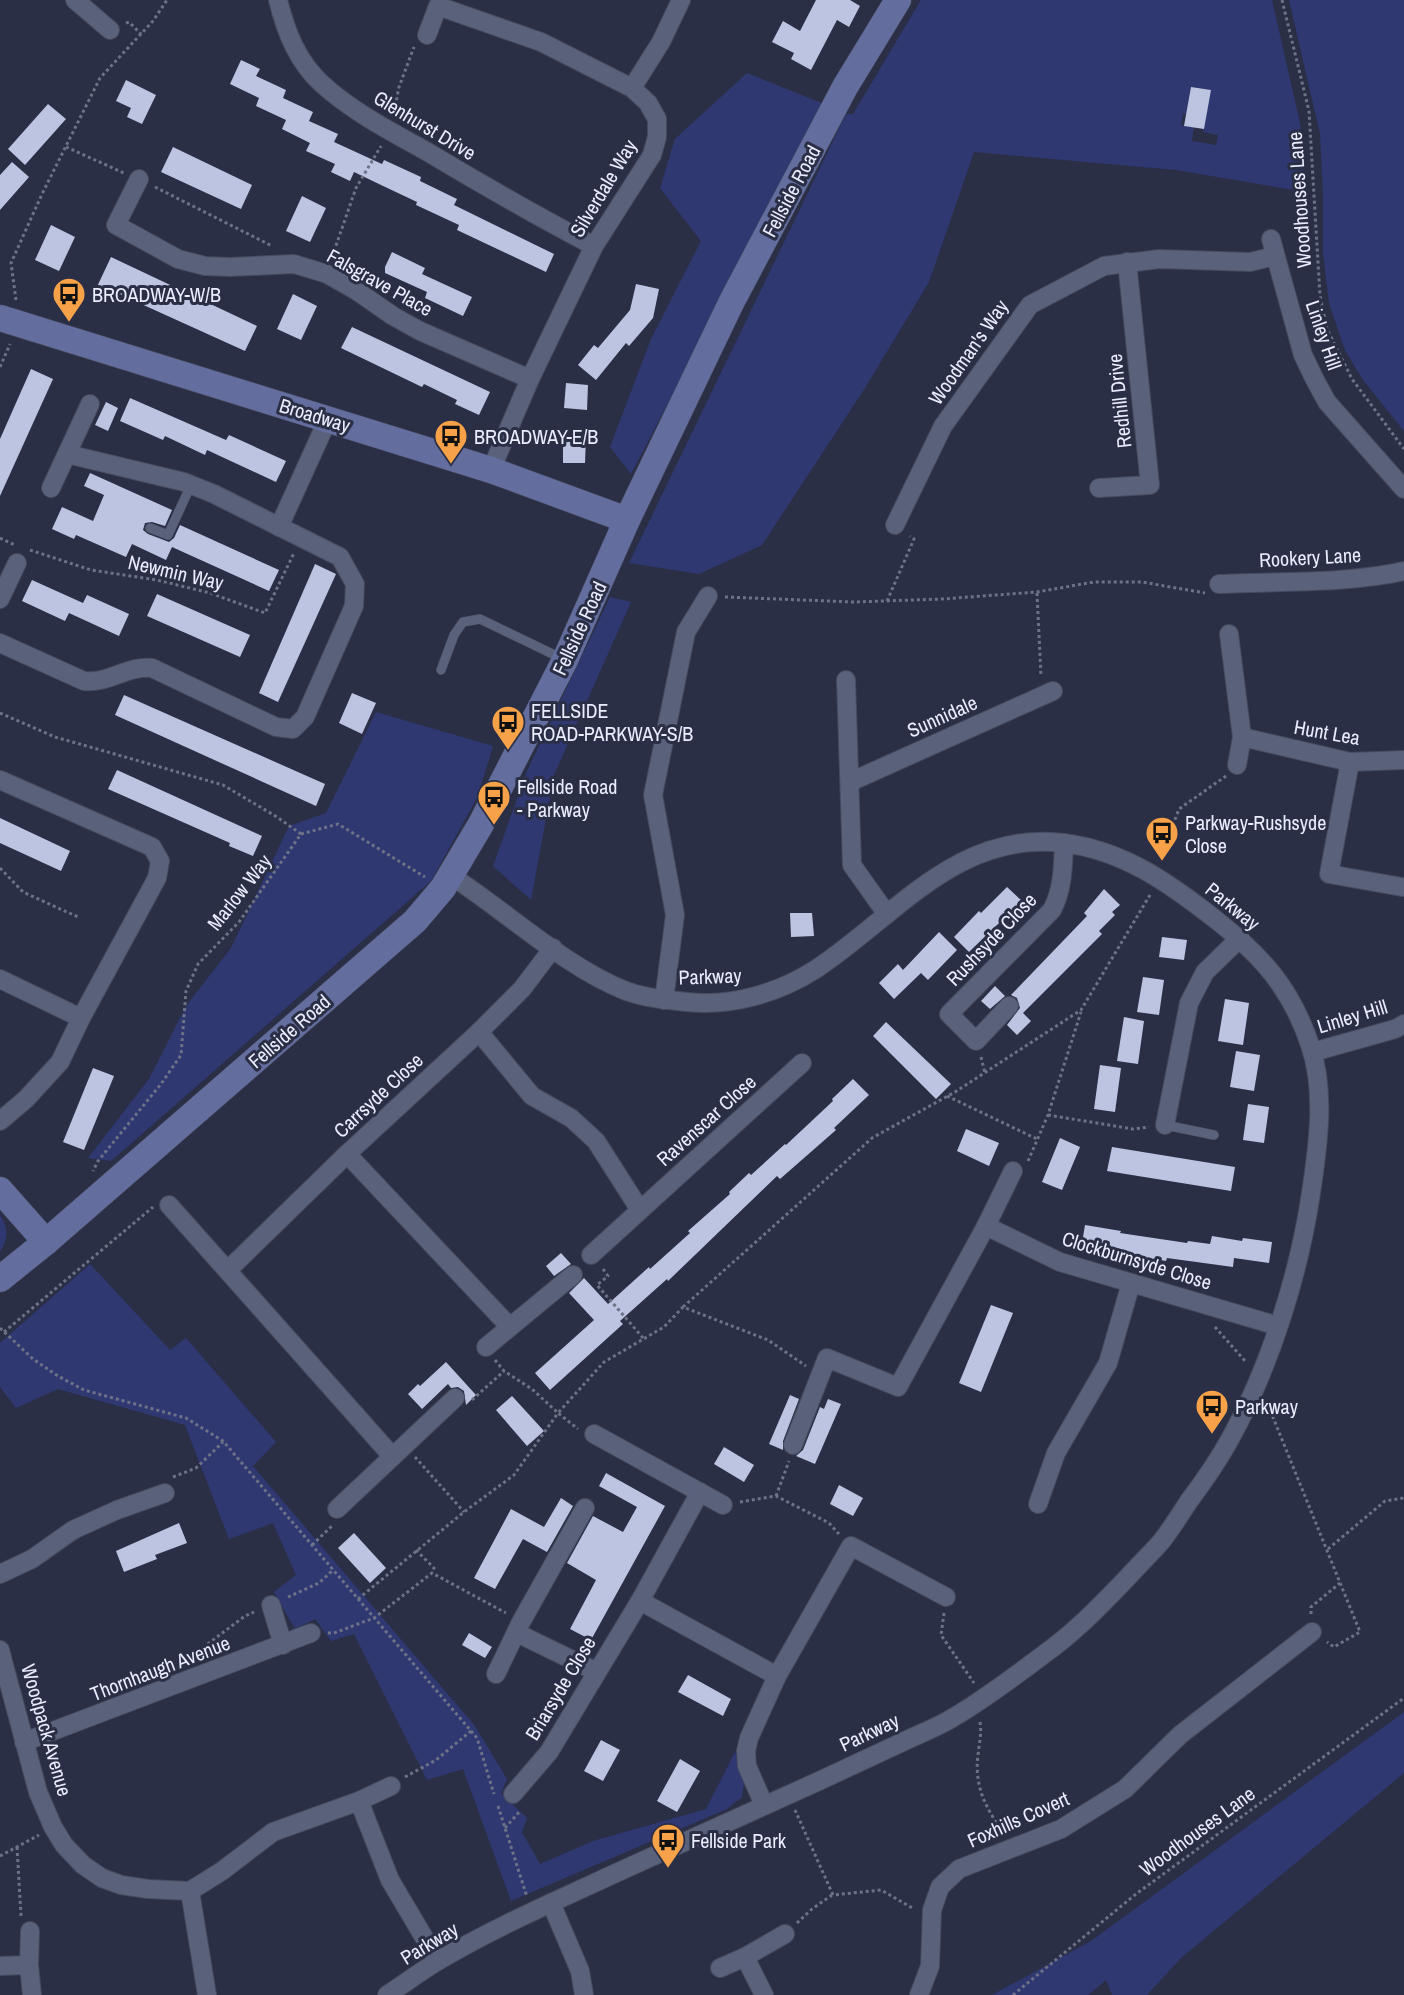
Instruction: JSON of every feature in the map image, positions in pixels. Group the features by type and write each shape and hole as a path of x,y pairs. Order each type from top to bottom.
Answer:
{"street":[{"path":"75,0 110,30"},
{"name":"Glenhurst Drive","path":"278,0 292,45 321,83 370,120 526,211 594,246"},
{"path":"632,88 661,42 681,0"},
{"name":"Fellside Road","path":"0,1279 46,1242 415,921 446,881 481,824 565,660 627,520 732,303 845,87 898,0"},
{"name":"Silverdale Way","path":"421,38 438,6 541,42 632,88 648,103 657,119 657,137 652,155 594,246 530,379 491,470"},
{"name":"Falsgrave Place","path":"138,179 116,225 178,259 205,266 294,264 327,274 420,331 530,379"},
{"name":"Woodman's Way","path":"895,525 943,426 1030,305 1104,266 1159,259 1250,262 1273,247"},
{"name":"Linley Hill","path":"1273,247 1304,355 1315,380 1327,402 1404,489"},
{"name":"Redhill Drive","path":"1099,488 1150,485 1127,262"},
{"name":"Broadway","path":"10,320 491,470 627,520"},
{"path":"51,488 90,404"},
{"path":"279,527 328,419"},
{"path":"0,643 84,681 106,680 133,668 152,668 276,727 293,729 305,717 354,606 356,584 340,557 191,484 67,454"},
{"path":"0,599 21,553"},
{"name":"Rookery Lane","path":"1219,584 1318,580 1404,571"},
{"path":"664,1000 675,915 653,795 686,632 708,596"},
{"path":"1228,634 1242,737 1237,765"},
{"path":"846,680 852,865 886,913"},
{"name":"Sunnidale","path":"850,782 1048,693"},
{"name":"Hunt Lea","path":"1242,737 1350,762 1404,760"},
{"path":"1350,762 1329,874 1402,887"},
{"path":"0,780 152,847 160,861 157,878 81,1018 60,1062 26,1100 0,1120"},
{"name":"Parkway","path":"387,1995 438,1961 532,1911 952,1718 1060,1642 1104,1602 1162,1540 1215,1465 1234,1432 1278,1326 1297,1265 1315,1166 1318,1092 1313,1052 1296,1010 1278,979 1240,938 1157,876 1112,854 1064,843 1010,845 984,852 957,863 930,879 844,949 810,973 741,1000 698,1003 664,1000 627,991 588,971 446,881"},
{"name":"Rushsyde Close","path":"1009,1006 976,1041 949,1014 1052,910 1059,897 1061,886 1064,843"},
{"path":"1165,1125 1189,1003 1205,972 1240,938"},
{"name":"Carrsyde Close","path":"228,1270 347,1154 480,1032 522,989 553,948"},
{"path":"0,979 81,1018"},
{"name":"Linley Hill","path":"1313,1052 1395,1029 1404,1024"},
{"path":"480,1032 532,1096 571,1118 596,1142 640,1210"},
{"name":"Ravenscar Close","path":"591,1255 802,1063"},
{"path":"347,1154 510,1327"},
{"path":"793,1445 827,1358 898,1387 986,1226 1013,1171"},
{"path":"0,1190 46,1242"},
{"path":"169,1205 398,1450"},
{"name":"Clockburnsyde Close","path":"986,1226 1060,1262 1278,1326"},
{"path":"486,1347 573,1275"},
{"path":"1038,1504 1056,1453 1108,1363 1131,1283"},
{"path":"337,1509 455,1398"},
{"path":"594,1434 723,1504"},
{"name":"Briarsyde Close","path":"513,1794 549,1752 640,1601 700,1492"},
{"path":"0,1574 32,1559 73,1530 117,1510 165,1493"},
{"path":"496,1674 519,1627 585,1508"},
{"path":"764,1805 747,1766 746,1751 777,1676 851,1546 946,1597"},
{"path":"640,1601 777,1676"},
{"path":"271,1605 283,1645"},
{"path":"519,1627 597,1672"},
{"name":"Foxhills Covert","path":"919,1995 930,1966 932,1910 940,1887 959,1869 1062,1829 1125,1789 1180,1735 1312,1632"},
{"name":"Thornhaugh Avenue","path":"24,1742 311,1633"},
{"name":"Woodpack Avenue","path":"0,1650 38,1792 64,1845 83,1865 102,1878 122,1886 190,1891"},
{"path":"207,1995 190,1891 222,1871 273,1832 359,1801 391,1786"},
{"path":"359,1801 390,1881 438,1961"},
{"path":"551,1903 580,1971 584,1995"},
{"path":"30,1931 29,1965 32,1995"},
{"path":"720,1968 745,1957 785,1934"},
{"path":"745,1957 764,1995"},
{"path":"0,1966 29,1965"}],"lane":[{"path":"150,528 168,535 191,484"},
{"path":"441,670 454,635 463,622 480,619 565,660"},
{"path":"1165,1125 1214,1135"}],"path":[{"path":"10,320 11,263 66,147 100,78 153,21 167,0"},
{"name":"Woodhouses Lane","path":"1282,0 1309,111 1320,296 1327,329 1352,379 1404,449"},
{"path":"327,274 356,188 390,131 399,87 421,38"},
{"path":"66,147 138,179 274,248"},
{"path":"886,601 914,539 895,525"},
{"name":"Newmin Way","path":"0,538 21,553 91,570 157,580 210,593 265,613 301,538"},
{"path":"708,596 854,602 942,599 1037,592 1094,582 1142,582 1217,594 1219,584"},
{"path":"1037,592 1048,693"},
{"path":"0,713 55,737 223,785 302,834 338,824 446,881"},
{"path":"1013,1171 1022,1175 1048,1115 1081,1010 1144,906 1157,876 1179,808 1220,782 1237,765"},
{"name":"Marlow Way","path":"90,1178 98,1161 161,1084 181,1055 186,991 198,964 239,922 302,834"},
{"path":"0,868 23,892 78,917"},
{"path":"358,1599 416,1550 514,1475 558,1413 604,1362 664,1328 682,1307 872,1138 947,1096 1081,1010"},
{"path":"947,1096 1037,1139"},
{"path":"1048,1115 1133,1129 1165,1125"},
{"path":"4,1333 163,1198 169,1205"},
{"path":"591,1255 608,1276 597,1286 644,1339"},
{"path":"682,1307 768,1340 792,1358 821,1374"},
{"path":"1214,1326 1259,1376 1269,1408 1360,1632 1334,1647 1312,1632 1311,1607 1340,1583"},
{"path":"0,1328 33,1359 84,1390 186,1418 223,1441 477,1738 494,1794"},
{"path":"486,1347 504,1371 532,1389 589,1438 594,1434"},
{"path":"455,1398 464,1407 504,1371"},
{"path":"165,1493 160,1482 196,1468 223,1441"},
{"path":"776,1496 793,1445"},
{"path":"398,1450 464,1512"},
{"path":"723,1504 776,1496 829,1523 851,1546"},
{"path":"1327,1550 1385,1501 1404,1498"},
{"path":"312,1545 340,1518 337,1509"},
{"path":"311,1633 334,1633 374,1618 432,1573 434,1568 416,1550"},
{"path":"175,1664 205,1646 246,1616 319,1583 333,1569"},
{"path":"432,1573 519,1627"},
{"path":"946,1597 941,1635 975,1684 978,1700 981,1728 977,1759 978,1781 984,1804 1016,1847"},
{"name":"Woodhouses Lane","path":"1013,1995 1136,1894 1404,1698"},
{"path":"391,1786 436,1760 471,1731"},
{"path":"498,1805 532,1911"},
{"path":"799,1821 832,1895"},
{"path":"0,1856 54,1827"},
{"path":"17,1847 22,1926 30,1931"},
{"path":"785,1934 812,1909 832,1895 880,1890 915,1910 931,1916"}],"shaded area":[{"path":"921,0 1272,0 1300,123 1305,192 1176,170 974,152 929,282 865,388 762,545 699,574 629,563 846,114 853,114","holes":["1191,87 1210,90 1203,132 1218,135 1216,145 1192,141 1194,127 1181,125 1183,114 1191,115 1194,99 1189,98"]},
{"path":"1289,0 1404,0 1404,431 1363,380 1345,350 1329,303 1323,253 1320,134"},
{"path":"747,73 824,104 631,474 610,447 651,339 701,241 660,188 675,139"},
{"path":"610,597 631,602 554,775 531,900 493,866 527,771"},
{"path":"376,712 493,746 477,798 431,881 111,1161 88,1158 149,1079 186,1006 231,948 289,826 326,813"},
{"path":"0,1215 5,1224 6,1234 5,1243 0,1252"},
{"path":"90,1264 170,1350 186,1338 276,1442 253,1466 475,1726 507,1779 501,1793 527,1818 522,1832 540,1864 593,1841 706,1809 735,1752 745,1775 742,1797 727,1809 511,1901 463,1769 427,1780 354,1634 331,1641 315,1619 295,1629 274,1592 296,1575 273,1523 229,1539 185,1425 58,1389 16,1408 0,1387 0,1343"},
{"path":"1404,1712 1404,1773 1181,1958 1147,1995 1112,1995 1106,1980 1088,1995 992,1995 1091,1941"}],"building":[{"path":"816,0 850,0 860,6 849,27 837,20 811,70 791,59 794,53 772,42 783,21 800,31"},
{"path":"241,60 260,69 256,76 286,90 283,98 313,112 309,121 338,134 334,142 382,164 384,160 421,177 420,181 457,199 454,205 554,254 546,272 457,230 459,225 354,172 350,181 331,172 335,164 306,151 310,143 282,129 286,120 256,106 259,98 230,84"},
{"path":"126,80 156,95 142,124 127,117 131,108 116,101"},
{"path":"1191,87 1211,90 1204,129 1184,126"},
{"path":"48,104 66,119 25,165 8,149"},
{"path":"173,147 252,185 241,209 161,172"},
{"path":"12,162 29,177 0,210 0,175"},
{"path":"302,196 326,208 310,242 286,231"},
{"path":"51,225 75,237 59,271 35,260"},
{"path":"392,252 425,268 422,274 472,297 463,316 425,298 427,292 385,273 385,267"},
{"path":"111,257 257,326 245,351 117,293 114,299 95,291"},
{"path":"636,284 659,289 653,318 629,346 626,343 596,380 578,365 594,345 598,348 630,310"},
{"path":"293,294 317,306 301,340 277,329"},
{"path":"352,327 490,392 479,415 455,404 457,400 424,384 422,387 341,348"},
{"path":"31,369 53,379 0,496 0,439"},
{"path":"566,383 588,385 587,410 564,408"},
{"path":"130,398 226,440 229,435 286,461 276,482 207,450 205,455 165,436 163,440 120,421"},
{"path":"106,402 118,408 108,431 95,425"},
{"path":"563,438 586,438 585,463 563,463"},
{"path":"90,473 172,510 165,526 152,522 145,523 143,530 148,534 169,542 174,538 180,525 279,570 269,591 172,547 166,560 132,544 126,557 76,535 74,539 52,529 62,507 93,521 104,495 84,486"},
{"path":"315,564 336,574 278,702 259,693"},
{"path":"32,580 83,603 87,595 129,614 119,636 69,613 65,621 22,601"},
{"path":"157,594 250,635 240,657 147,616"},
{"path":"352,693 376,703 362,734 339,723"},
{"path":"124,695 325,784 316,806 115,715"},
{"path":"117,770 262,836 253,856 229,846 230,843 108,789"},
{"path":"0,818 70,851 61,871 0,843"},
{"path":"1007,887 1022,901 969,952 954,937"},
{"path":"1104,889 1120,905 1112,912 1115,915 1099,931 1102,934 1023,1013 1031,1021 1017,1035 1007,1025 1020,1008 1017,998 1011,995 1087,916 1084,913"},
{"path":"790,913 812,913 814,936 791,937"},
{"path":"939,932 957,950 928,980 921,973 894,999 879,983 898,964 903,970"},
{"path":"1162,937 1187,940 1184,960 1159,957"},
{"path":"1143,977 1164,980 1159,1015 1137,1012"},
{"path":"995,986 1005,996 990,1009 981,1001"},
{"path":"1225,999 1249,1003 1243,1045 1218,1041"},
{"path":"1124,1017 1144,1021 1138,1064 1117,1061"},
{"path":"886,1022 951,1084 936,1099 873,1036"},
{"path":"1236,1051 1260,1055 1254,1091 1230,1087"},
{"path":"1100,1065 1121,1068 1115,1112 1094,1109"},
{"path":"93,1068 114,1076 84,1150 63,1142"},
{"path":"853,1079 869,1095 834,1128 836,1130 780,1179 777,1176 668,1281 667,1279 620,1321 623,1324 550,1390 535,1373 594,1320 569,1293 584,1278 608,1304 690,1233 688,1231 730,1194 729,1192 749,1173 751,1175 786,1145"},
{"path":"1248,1104 1269,1107 1264,1143 1243,1140"},
{"path":"966,1129 999,1143 989,1166 957,1151"},
{"path":"1060,1138 1080,1147 1062,1190 1042,1182"},
{"path":"1112,1147 1235,1167 1231,1191 1107,1171"},
{"path":"1085,1225 1187,1243 1188,1241 1210,1244 1212,1236 1242,1241 1243,1238 1272,1242 1269,1263 1234,1258 1233,1267 1167,1258 1166,1261 1081,1249"},
{"path":"561,1253 571,1264 554,1276 546,1266"},
{"path":"991,1305 1013,1313 981,1392 959,1383"},
{"path":"446,1362 476,1395 466,1405 464,1391 458,1387 451,1388 448,1384 422,1409 408,1394"},
{"path":"790,1395 799,1399 783,1441 783,1450 769,1444"},
{"path":"512,1396 544,1431 527,1446 496,1410"},
{"path":"828,1399 841,1404 815,1464 796,1456 803,1450 820,1407 824,1409"},
{"path":"724,1447 754,1465 744,1482 714,1464"},
{"path":"606,1473 665,1506 591,1640 570,1629 596,1580 567,1563 593,1516 623,1532 637,1507 599,1486"},
{"path":"839,1485 863,1498 853,1516 830,1504"},
{"path":"561,1498 573,1506 547,1552 523,1539 495,1589 474,1578 511,1509 544,1527"},
{"path":"179,1523 187,1543 155,1555 157,1559 124,1572 116,1551"},
{"path":"354,1533 386,1568 370,1583 338,1548"},
{"path":"469,1633 492,1647 485,1658 462,1645"},
{"path":"688,1675 731,1699 723,1716 678,1692"},
{"path":"601,1740 620,1750 603,1781 584,1771"},
{"path":"680,1759 700,1771 677,1812 657,1801"}],"place":[{"name":"BROADWAY-W/B","path":"69,323"},
{"name":"BROADWAY-E/B","path":"451,465"},
{"name":"FELLSIDE ROAD-PARKWAY-S/B","path":"508,751"},
{"name":"Fellside Road - Parkway","path":"494,826"},
{"name":"Parkway-Rushsyde Close","path":"1162,862"},
{"name":"Parkway","path":"1212,1435"},
{"name":"Fellside Park","path":"668,1869"}]}
